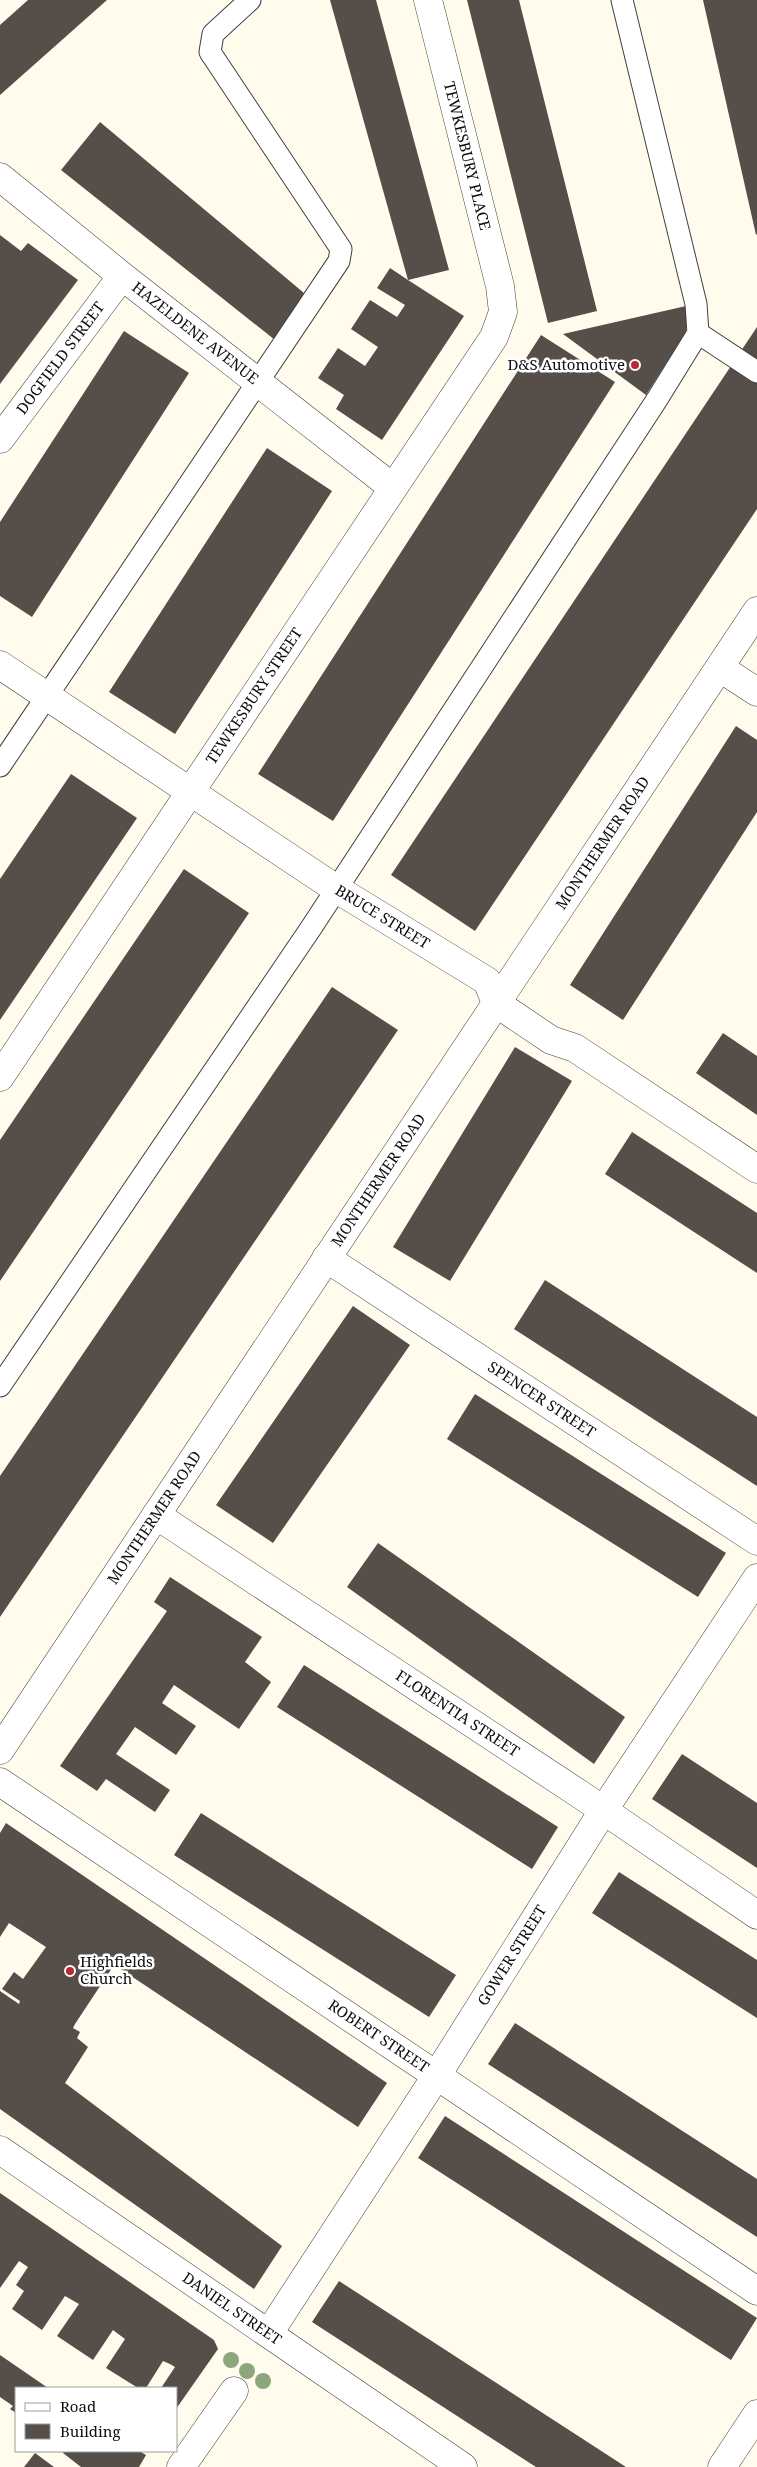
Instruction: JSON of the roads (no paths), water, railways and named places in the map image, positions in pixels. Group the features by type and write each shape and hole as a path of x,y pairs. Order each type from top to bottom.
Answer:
{"street":[{"name":"TEWKESBURY PLACE","path":"428,0 500,286 504,312"},
{"name":"HAZELDENE AVENUE","path":"0,177 258,384 392,488"},
{"name":"DOGFIELD STREET","path":"0,439 122,276"},
{"name":"TEWKESBURY STREET","path":"0,1077 494,337 504,312"},
{"name":"MONTHERMER ROAD","path":"0,1750 757,611"},
{"name":"BRUCE STREET","path":"0,665 46,697 192,791 335,888 486,981 496,1003"},
{"path":"720,668 757,692"},
{"path":"496,1003 551,1040 575,1048 757,1169"},
{"name":"SPENCER STREET","path":"326,1258 757,1541"},
{"name":"FLORENTIA STREET","path":"156,1515 604,1811 757,1915"},
{"name":"GOWER STREET","path":"269,2333 436,2076 604,1811 757,1578"},
{"name":"ROBERT STREET","path":"0,1782 757,2291"},
{"name":"DANIEL STREET","path":"0,2150 463,2467"},
{"path":"180,2467 234,2390"},
{"path":"722,2467 757,2414"}],"lane":[{"path":"0,766 339,261 341,248 210,52 213,34 250,0"},
{"path":"0,1386 335,888 698,333 696,304 622,0"},
{"path":"698,333 757,372"}],"place":[{"name":"D&S Automotive","path":"635,365"},
{"name":"Highfields Church","path":"70,1971"}]}
